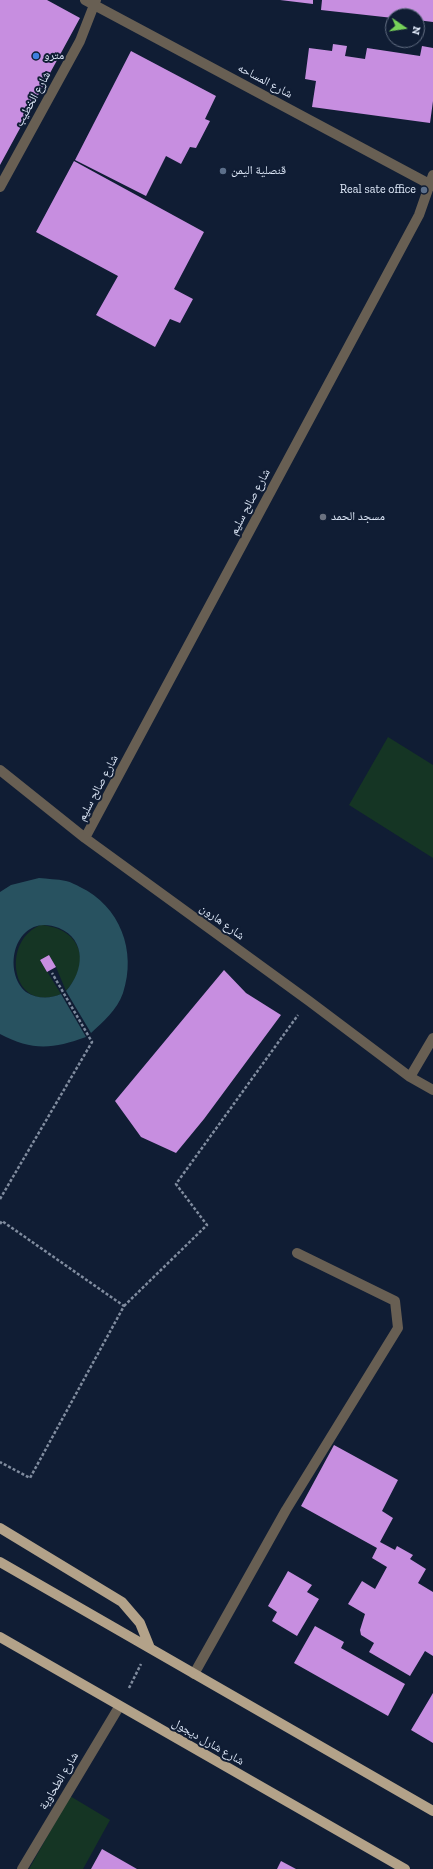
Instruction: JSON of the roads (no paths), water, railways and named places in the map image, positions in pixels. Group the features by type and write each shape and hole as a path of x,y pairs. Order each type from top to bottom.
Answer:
{"main road":[{"path":"0,1528 122,1602 140,1623 150,1648"},
{"path":"0,1562 433,1811"},
{"name":"شارع شارل ديجول","path":"0,1637 119,1707 405,1869"}],"street":[{"name":"شارع المساحه","path":"85,0 96,2 432,182"},
{"name":"شارع الخطيب","path":"0,187 80,41 96,2"},
{"name":"شارع صالح سليم","path":"85,838 419,215 432,182"},
{"name":"شارع هارون","path":"0,770 85,838 309,1000 410,1077 433,1090"},
{"path":"410,1077 433,1038"},
{"path":"194,1674 286,1510 398,1328 395,1301 297,1254"},
{"name":"شارع الطحاوية","path":"22,1869 119,1707"}],"water":[{"path":"39,878 68,881 94,895 106,906 122,931 128,961 127,977 123,993 117,1005 91,1033 66,991 72,983 79,965 80,956 74,940 68,933 59,928 44,925 32,928 23,935 17,945 14,957 14,970 18,982 26,992 35,996 52,997 61,994 86,1037 53,1046 33,1046 12,1040 0,1034 0,892 11,885"}],"place":[{"name":"مترو","path":"36,56"},
{"name":"قنصلية اليمن","path":"223,171"},
{"name":"Real sate office","path":"424,190"},
{"name":"مسجد الحمد","path":"323,517"}]}
